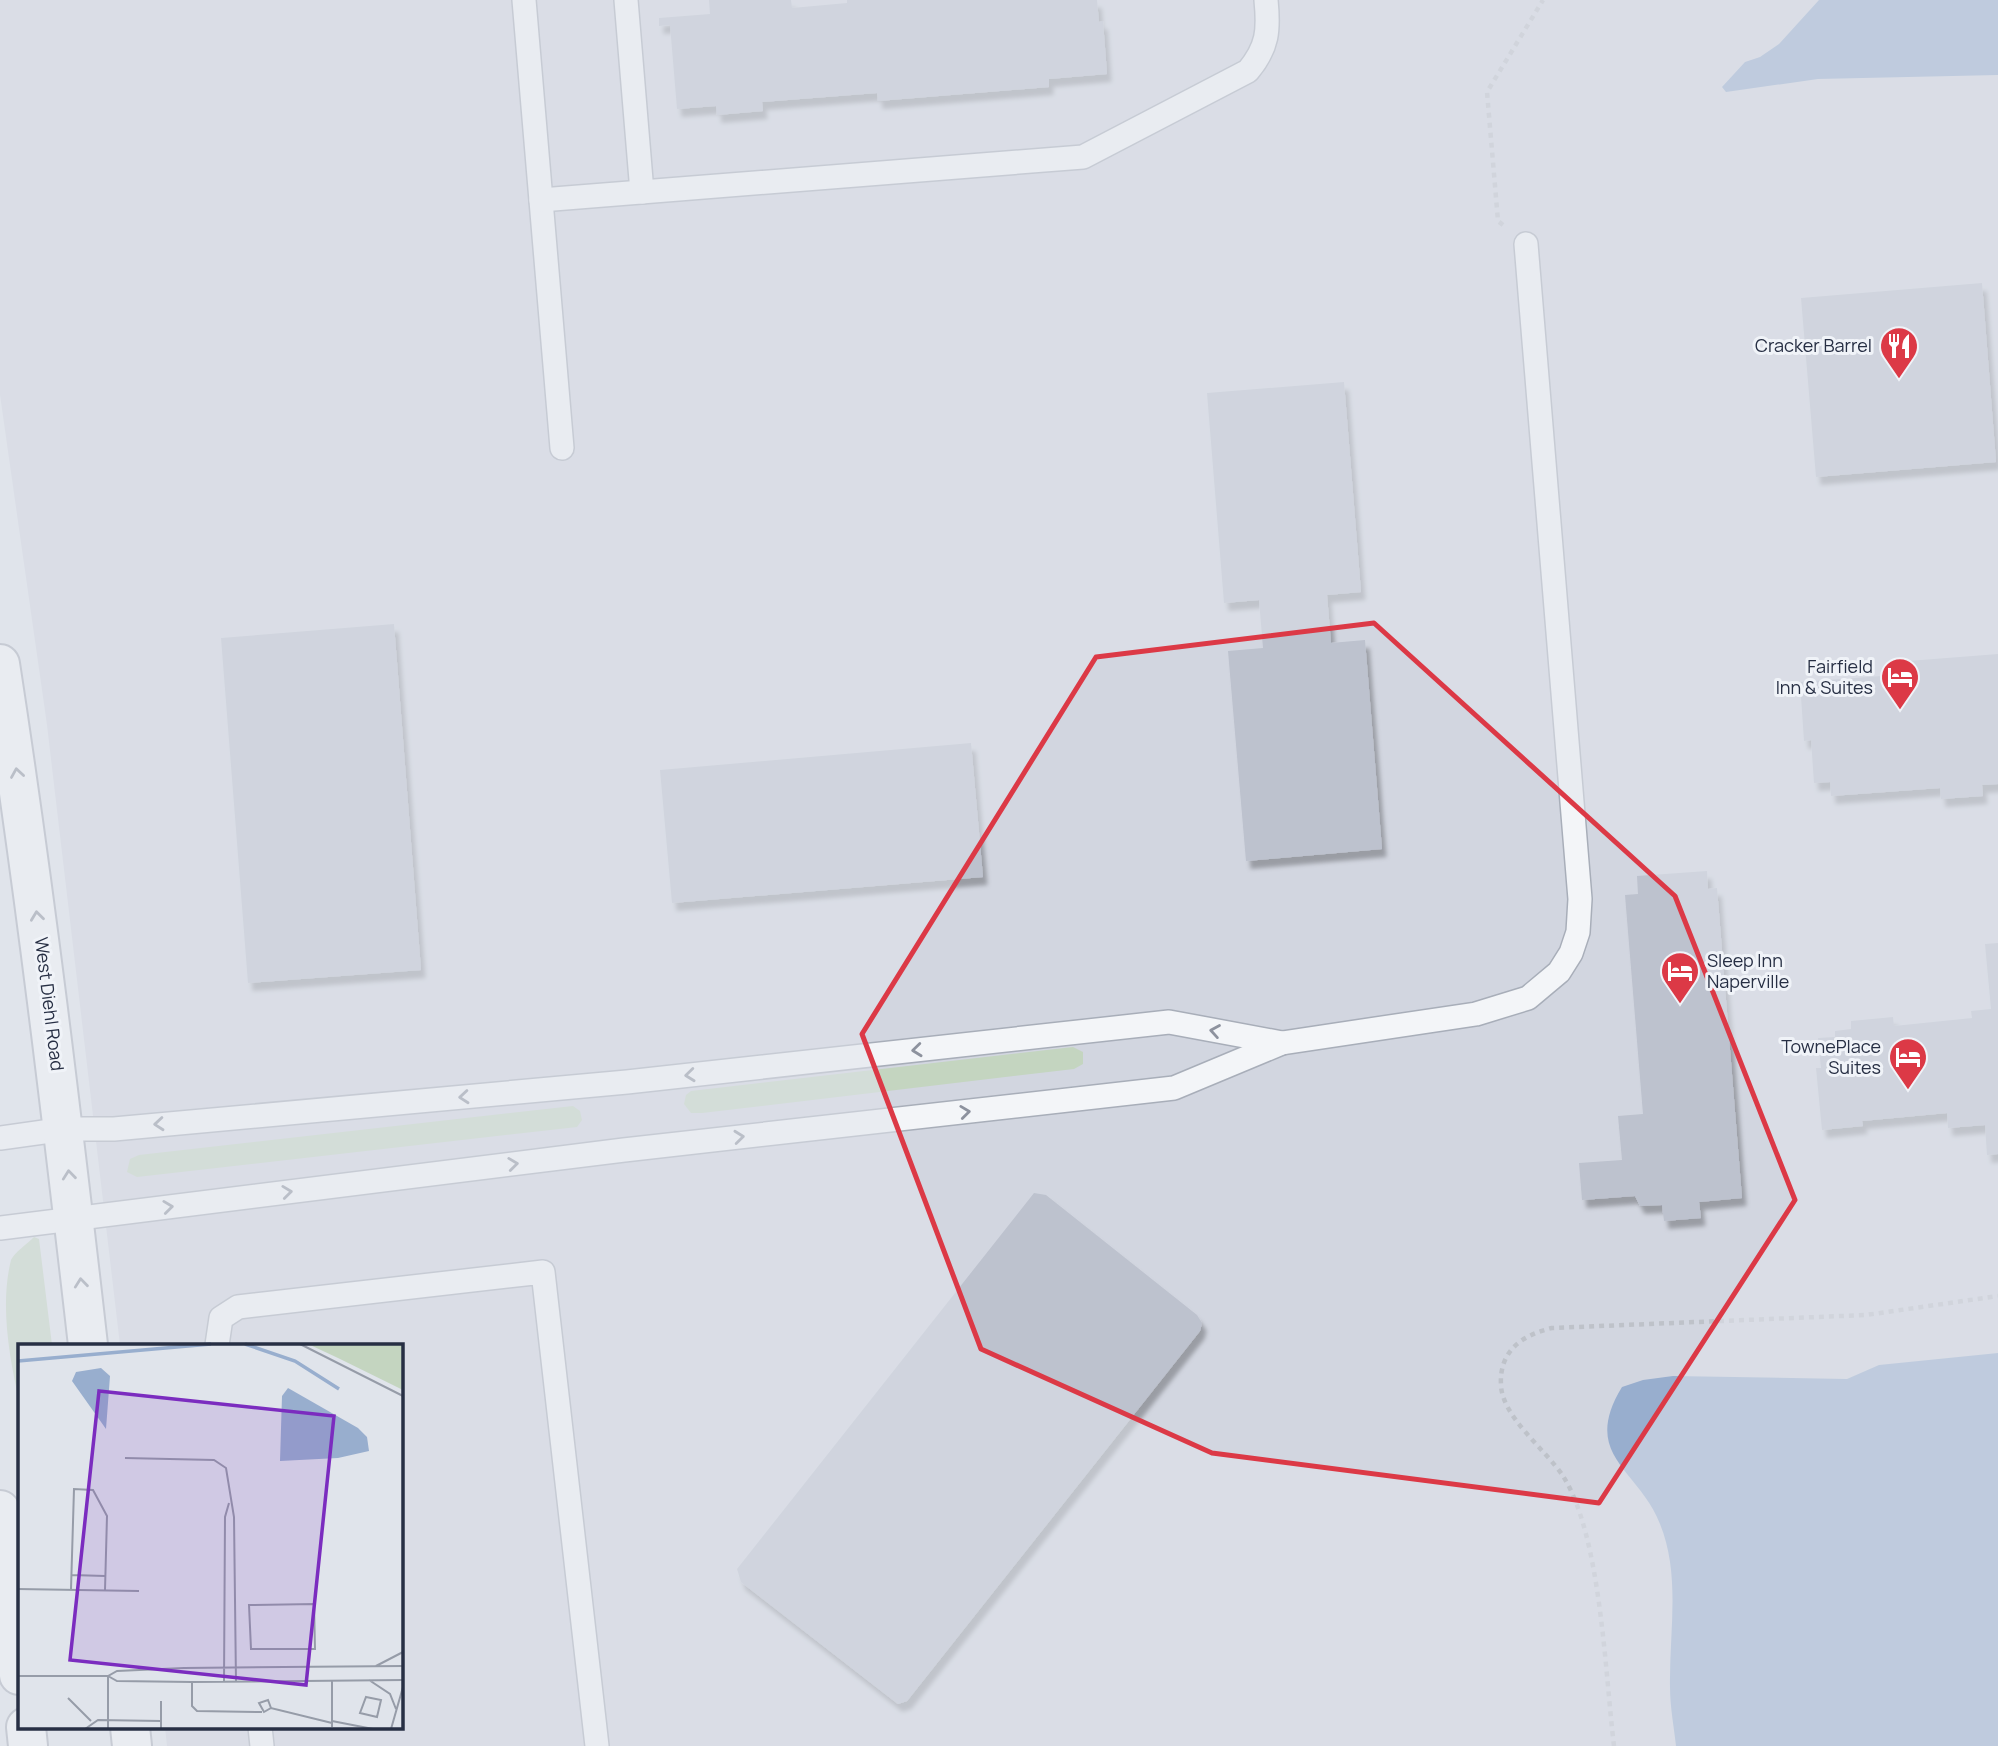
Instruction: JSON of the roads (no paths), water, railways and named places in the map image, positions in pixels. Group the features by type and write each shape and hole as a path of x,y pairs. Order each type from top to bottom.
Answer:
{"street":[{"name":"West Diehl Road","path":"0,664 28,841 65,1129 88,1344"},
{"path":"0,1510 18,1666"},
{"path":"26,1728 28,1746"},
{"path":"130,1728 132,1746"}],"lane":[{"path":"524,0 562,448"},
{"path":"626,0 642,192"},
{"path":"541,200 1083,157 1248,71 1262,55 1269,33 1266,0"},
{"path":"0,1228 74,1221 610,1152 1174,1088 1282,1043 1503,1008 1528,998 1559,972 1571,953 1578,932 1580,899 1526,244"},
{"path":"0,1138 65,1129 114,1129 627,1082 1169,1022 1282,1043"},
{"path":"217,1344 220,1318 238,1307 543,1272 597,1746"},
{"path":"260,1728 262,1746"}],"water":[{"path":"1819,0 1998,0 1998,75 1818,79 1726,92 1722,87 1745,62 1760,57 1779,44"},
{"path":"1998,1353 1998,1746 1676,1746 1670,1694 1672,1584 1666,1544 1651,1505 1617,1461 1607,1430 1611,1410 1622,1387 1643,1380 1673,1376 1847,1379 1879,1365"}],"place":[{"name":"Cracker Barrel","path":"1899,380"},
{"name":"Fairfield Inn & Suites","path":"1900,711"},
{"name":"Sleep Inn Naperville","path":"1680,1005"},
{"name":"TownePlace Suites","path":"1908,1091"}]}
